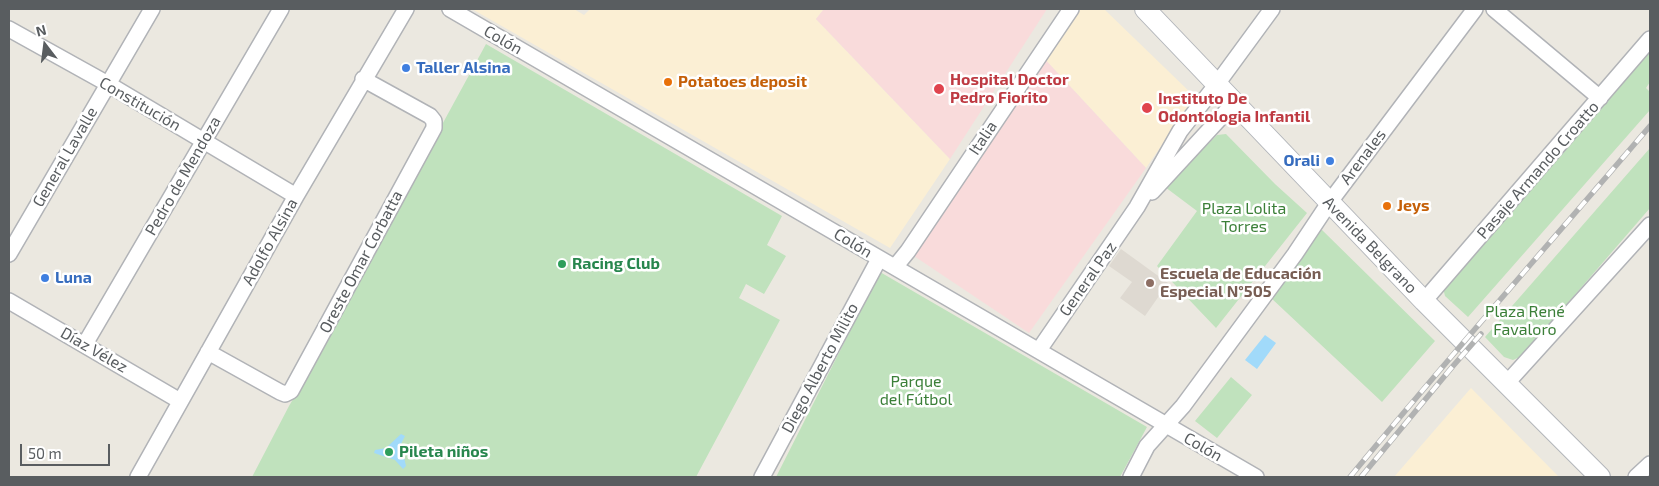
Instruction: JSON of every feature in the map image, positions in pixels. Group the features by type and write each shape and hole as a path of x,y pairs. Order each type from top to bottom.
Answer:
{"main road":[{"name":"Avenida Belgrano","path":"1144,9 1424,301 1600,477"}],"street":[{"name":"General Lavalle","path":"9,254 152,9"},
{"name":"Pedro de Mendoza","path":"85,344 281,9"},
{"name":"Adolfo Alsina","path":"138,477 363,79 406,9"},
{"name":"Colón","path":"450,9 1256,477"},
{"name":"Italia","path":"895,268 1071,9"},
{"name":"General Paz","path":"1038,350 1137,208 1173,140 1272,9"},
{"name":"Arenales","path":"1131,477 1147,446 1183,406 1270,288 1329,203 1475,9"},
{"path":"1494,9 1600,98"},
{"name":"Constitución","path":"9,29 108,84 296,196"},
{"name":"Pasaje Armando Croatto","path":"1424,301 1650,39"},
{"name":"Oreste Omar Corbatta","path":"208,352 280,392 285,394 291,391 434,128 434,121 430,116 363,79"},
{"name":"General Paz","path":"1137,208 1235,102"},
{"path":"1506,384 1650,225"},
{"name":"Diego Alberto Milito","path":"762,477 879,259"},
{"name":"Díaz Vélez","path":"9,301 180,401"},
{"path":"1636,477 1650,464"}],"shaded area":[{"path":"472,9 574,9 584,15 590,9 824,9 816,19 950,159 890,248"},
{"name":"Hospital Doctor Pedro Fiorito","path":"824,9 1047,9 950,159 816,19"},
{"path":"1078,9 1104,9 1195,97 1146,168 1040,54"},
{"path":"1040,54 1146,168 1029,333 908,252"},
{"name":"Escuela de Educación Especial N°505","path":"1121,249 1168,283 1145,316 1120,298 1132,282 1109,266"},
{"path":"1471,388 1559,477 1394,477"}],"green space":[{"name":"Racing Club","path":"486,44 782,216 767,245 786,256 764,294 746,284 739,298 780,320 696,477 252,477 289,406 335,328"},
{"path":"1650,47 1650,82 1646,88 1650,92 1650,110 1468,317 1445,296 1443,288"},
{"name":"Plaza Lolita Torres","path":"1226,134 1275,184 1307,213 1216,328 1157,266 1197,211 1165,187 1217,135"},
{"name":"Plaza René Favaloro","path":"1650,148 1650,208 1522,356 1513,360 1504,357 1485,337"},
{"path":"1320,228 1435,341 1382,402 1270,297"},
{"name":"Parque del Fútbol","path":"880,272 1147,427 1120,477 776,477"},
{"path":"1231,377 1252,395 1217,438 1195,421"}],"water":[{"path":"1265,335 1276,343 1257,369 1245,360"},
{"name":"Pileta niños","path":"401,434 405,436 401,444 406,466 403,469 395,460 374,453 375,450 386,448"}],"railway":[{"path":"1350,477 1650,126"},
{"path":"1361,477 1481,334"}],"place":[{"name":"Taller Alsina","path":"406,68"},
{"name":"Potatoes deposit","path":"668,82"},
{"name":"Hospital Doctor Pedro Fiorito","path":"939,89"},
{"name":"Instituto De Odontologia Infantil","path":"1147,108"},
{"name":"Orali","path":"1330,161"},
{"name":"Jeys","path":"1387,206"},
{"name":"Racing Club","path":"562,264"},
{"name":"Luna","path":"45,278"},
{"name":"Escuela de Educación Especial N°505","path":"1150,283"},
{"name":"Pileta niños","path":"389,452"}]}
